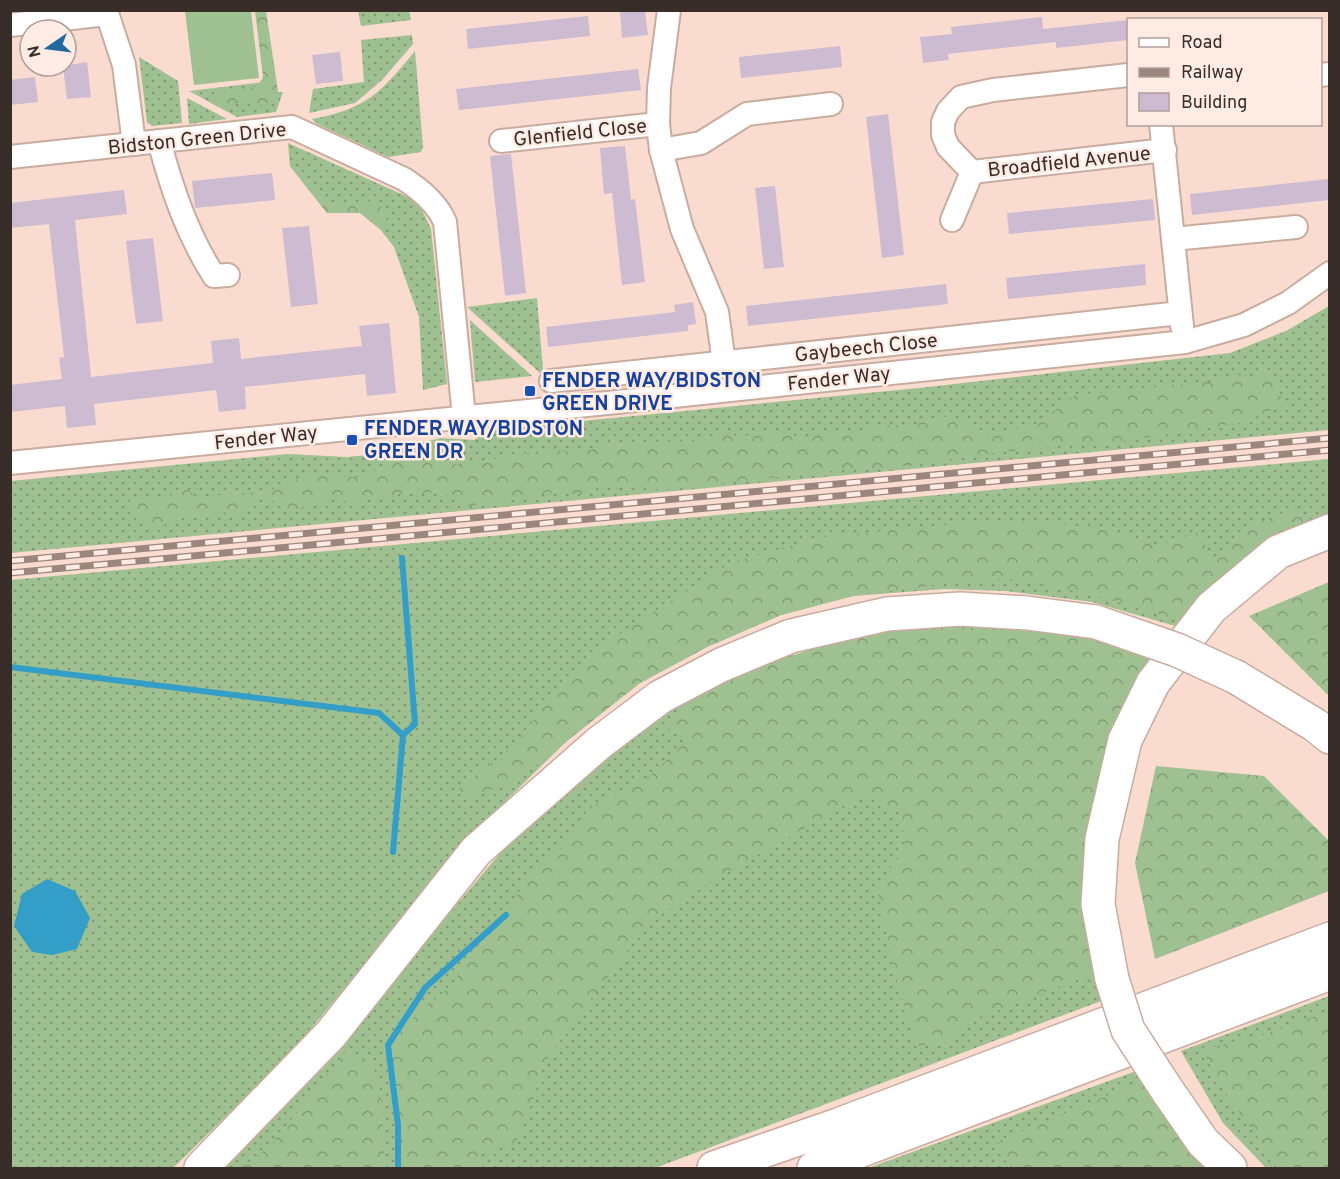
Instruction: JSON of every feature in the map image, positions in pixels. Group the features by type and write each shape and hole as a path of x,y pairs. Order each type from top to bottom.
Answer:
{"highway":[{"path":"1230,1168 1203,1142 1128,1030 1112,979 1098,904 1102,839 1125,740 1154,683 1211,608 1278,552 1329,531"},
{"path":"201,1168 331,1034 476,851 599,743 660,697 721,665 790,636 887,614 960,609 1028,613 1096,622 1177,650 1236,676 1315,725 1329,737"},
{"path":"714,1168 838,1125 1329,939"},
{"path":"814,1168 1329,973"}],"street":[{"path":"669,10 659,88 658,124 661,150 682,229 717,312 724,363"},
{"path":"10,25 106,12 124,65 134,144"},
{"name":"Broadfield Avenue","path":"972,172 948,147 943,135 943,122 948,111 961,97 993,90 1127,75"},
{"path":"661,150 701,143 747,114 831,104"},
{"name":"Glenfield Close","path":"501,141 658,124"},
{"name":"Broadfield Avenue","path":"1161,126 1180,313 1185,342"},
{"name":"Bidston Green Drive","path":"10,157 292,127 417,187 439,209 445,222 464,417"},
{"path":"159,141 172,187 195,247 214,276 228,275"},
{"name":"Broadfield Avenue","path":"972,172 1165,150"},
{"name":"Broadfield Avenue","path":"952,219 972,172"},
{"path":"1173,239 1296,227"},
{"name":"Fender Way","path":"10,462 627,402 1185,342 1244,325 1288,303 1329,273"},
{"name":"Gaybeech Close","path":"551,381 1180,313"},
{"path":"625,374 627,402"}],"green space":[{"path":"185,11 251,11 259,78 194,85"},
{"path":"255,11 266,11 279,98 259,106 242,103 218,107 208,101 222,93 258,86 263,77"},
{"path":"358,11 409,11 411,20 361,26"},
{"path":"412,35 413,44 382,80 355,103 309,113 313,89 364,82 361,40"},
{"path":"415,51 423,147 421,152 388,157 317,124 312,119 347,110 371,97 392,78"},
{"path":"139,57 178,81 182,123 152,126 147,122"},
{"path":"273,81 274,92 283,92 276,112 237,117 189,91"},
{"path":"187,98 227,119 189,124"},
{"path":"288,143 408,197 422,210 431,229 447,384 423,390 419,317 394,247 380,229 360,213 327,213 290,166"},
{"path":"290,166 329,203 375,201 385,212 387,218 380,229 360,213 327,213"},
{"path":"537,298 543,370 540,373 467,307"},
{"path":"1329,306 1329,430 11,553 11,481 288,454 347,457 369,455 441,438 474,440 490,430 919,388 1230,353 1286,331"},
{"path":"470,320 532,376 475,382"},
{"path":"1270,370 1285,404 1245,422 1093,446 1081,444 975,455 909,466 830,471 665,490 603,484 588,494 545,493 489,505 465,506 441,492 400,494 349,503 337,497 287,512 274,501 260,500 253,502 236,519 222,511 206,517 193,512 176,522 149,528 126,509 131,498 169,497 183,485 196,497 269,491 307,475 358,477 404,459 415,464 438,458 454,464 481,462 514,454 587,449 626,442 702,441 720,434 744,436 767,431 808,438 829,431 867,431 875,425 914,425 941,416 966,420 990,436 1038,423 1076,395 1217,381 1235,374 1251,378"},
{"path":"1329,459 1329,518 1182,628 1092,602 1006,591 944,589 853,596 781,615 707,647 640,683 573,735 486,821 287,1057 173,1168 11,1168 11,580"},
{"path":"1297,508 1309,526 1222,579 1176,619 1086,593 1011,579 973,580 853,596 781,615 707,647 640,683 518,780 466,799 456,791 511,748 559,689 598,648 732,562 823,537 945,525 1021,521 1104,528 1156,546 1199,532 1213,561 1247,526"},
{"path":"1329,582 1329,696 1249,616"},
{"path":"1034,624 1157,657 1121,728 1101,967 1090,975 965,1023 951,1041 916,1046 895,974 877,890 905,844 900,812 863,795 709,883 647,924 543,1064 535,1094 514,1145 479,1152 481,1168 398,1168 398,1124 388,1045 411,1020 453,984 473,953 503,921 528,875 565,845 588,809 651,775 691,737 663,727 692,696 850,633 908,626"},
{"path":"791,654 1121,728 1109,998 655,1168 220,1168 252,1141 324,1062 507,845 619,741 692,696"},
{"path":"1156,766 1264,776 1329,841 1329,891 1155,959 1135,863"},
{"path":"1329,996 1329,1168 1266,1168 1223,1123 1181,1051"},
{"path":"1329,1011 1329,1168 1287,1168 1274,1159 1229,1099 1202,1050 1278,1030"},
{"path":"347,1050 372,1062 381,1094 385,1168 242,1168 270,1146"},
{"path":"1139,1070 1211,1168 868,1168"},
{"path":"1145,1080 1211,1168 1022,1168 1023,1164 1002,1160 998,1141"}],"water":[{"path":"47,879 75,891 90,918 77,949 52,955 32,952 14,926 22,894"}],"building":[{"path":"645,10 648,35 622,38 620,12"},
{"path":"588,16 590,36 468,49 466,29"},
{"path":"1042,17 1043,29 1127,20 1127,40 1056,48 1056,42 948,54 949,60 923,63 920,37 952,34 951,27"},
{"path":"840,46 842,67 741,78 739,57"},
{"path":"340,52 343,81 316,84 312,55"},
{"path":"87,62 91,97 67,99 64,78 78,78 78,64"},
{"path":"638,69 641,90 459,110 456,89"},
{"path":"35,78 38,102 10,105 10,80"},
{"path":"888,114 904,255 882,258 866,117"},
{"path":"625,146 631,200 635,199 645,282 622,285 612,193 604,194 600,148"},
{"path":"511,154 526,293 505,296 490,156"},
{"path":"272,173 275,200 195,208 192,181"},
{"path":"1329,179 1329,200 1192,215 1190,194"},
{"path":"775,186 784,267 764,269 755,188"},
{"path":"124,190 127,214 75,220 91,377 213,363 211,341 239,338 241,359 362,346 359,326 389,323 396,393 367,396 365,374 245,387 246,409 219,412 216,390 94,404 96,425 67,428 65,406 10,412 10,385 62,379 59,358 64,357 49,224 10,228 10,203"},
{"path":"1153,199 1155,220 1009,234 1007,213"},
{"path":"309,226 318,304 291,307 282,228"},
{"path":"153,238 163,321 136,324 126,241"},
{"path":"1145,264 1146,285 1008,299 1006,278"},
{"path":"946,284 948,304 748,326 746,306"},
{"path":"693,302 696,324 688,325 688,331 548,347 546,327 675,312 674,305"}],"waterway":[{"path":"10,667 379,713 403,735 415,724 402,558"},
{"path":"393,852 403,735"},
{"path":"398,1168 398,1125 388,1045 425,988 506,915"}],"railway":[{"path":"10,561 1330,438"},
{"path":"10,573 1330,450"}],"place":[{"name":"FENDER WAY/BIDSTON GREEN DRIVE","path":"530,391"},
{"name":"FENDER WAY/BIDSTON GREEN DR","path":"352,440"}]}
